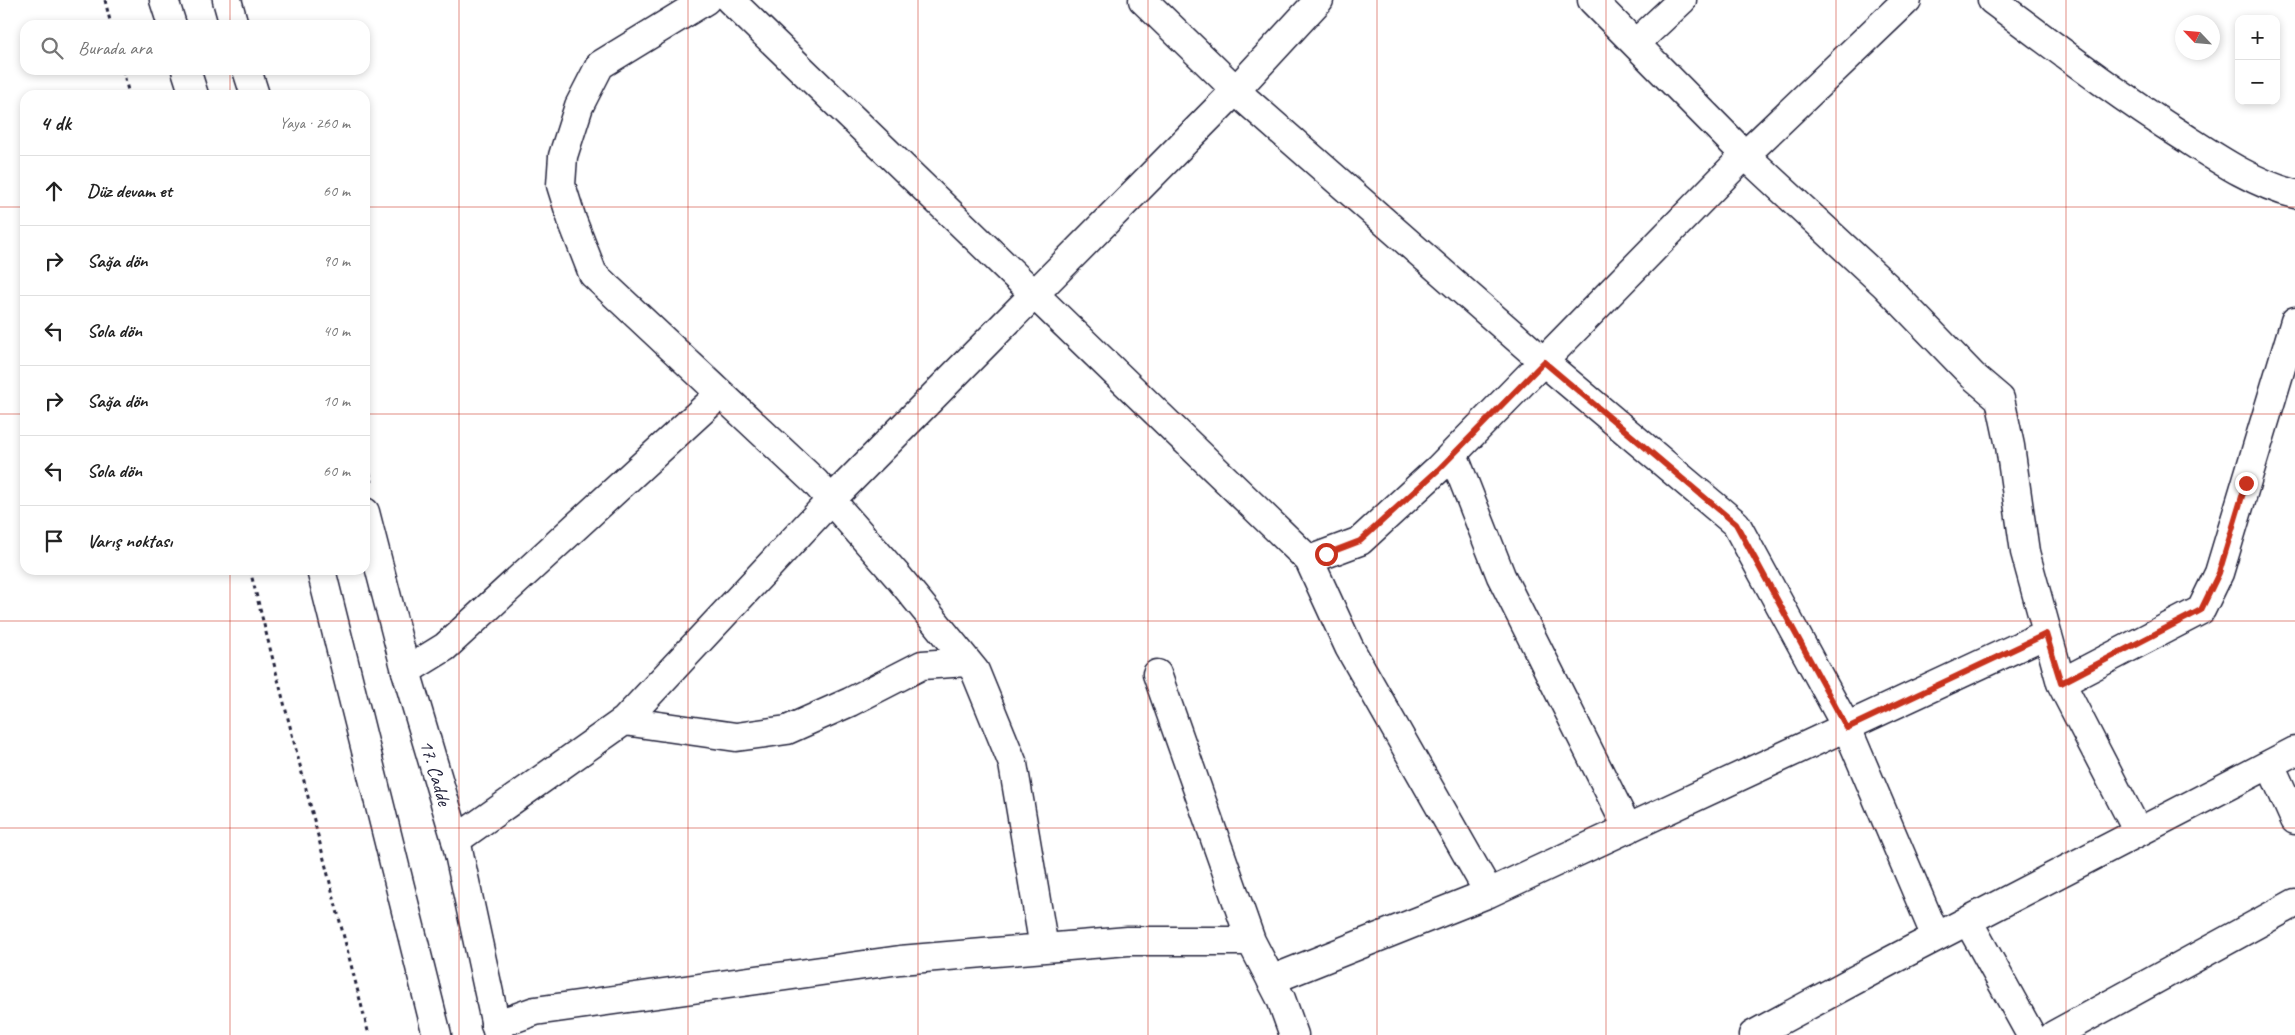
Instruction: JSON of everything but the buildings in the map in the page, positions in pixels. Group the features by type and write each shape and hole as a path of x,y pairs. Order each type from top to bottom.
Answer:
{"street":[{"path":"164,0 170,20"},
{"path":"226,0 232,20"},
{"path":"706,0 600,66 579,106 571,128 563,156 561,185 593,274 815,482 900,579 975,671 1013,764 1044,948"},
{"path":"730,0 1309,560 1349,647 1489,893"},
{"path":"1143,0 1236,90 1544,362 1736,524 1847,728 1936,937"},
{"path":"456,840 624,721 831,500 1236,90 1319,0"},
{"path":"1592,0 1745,155 1885,285 1973,376 2000,399 2010,446 2026,552 2046,634 2061,683 2138,832"},
{"path":"1636,43 1682,0"},
{"path":"1309,560 1360,541 1453,454 1745,155 1907,0"},
{"path":"1992,0 2121,97 2186,139 2227,165 2284,192 2295,194"},
{"path":"188,75 192,90"},
{"path":"249,75 253,90"},
{"path":"2061,683 2201,610 2219,573 2295,321"},
{"path":"406,671 445,647 720,394"},
{"path":"1453,454 1501,576 1628,828"},
{"name":"17. Cadde","path":"370,531 406,671 456,840 496,1030"},
{"path":"321,575 437,1035"},
{"path":"1271,980 1489,893 2046,634"},
{"path":"624,721 736,737 787,730 850,702 922,665 967,662"},
{"path":"1157,674 1251,941 1281,999 1294,1035"},
{"path":"1753,1035 1968,920 2295,751"},
{"path":"2270,764 2295,820"},
{"path":"2054,1035 2295,903"},
{"path":"1968,920 2031,1035"},
{"path":"496,1030 535,1011 870,964 1128,941 1251,941"}],"path":[{"path":"105,0 111,20"},
{"path":"124,75 128,90"},
{"path":"251,575 369,1035"}],"route":[{"path":"1326,554 1360,541 1438,470 1544,362 1736,524 1847,728 2046,634 2061,683 2201,610 2219,573 2246,483"}]}
